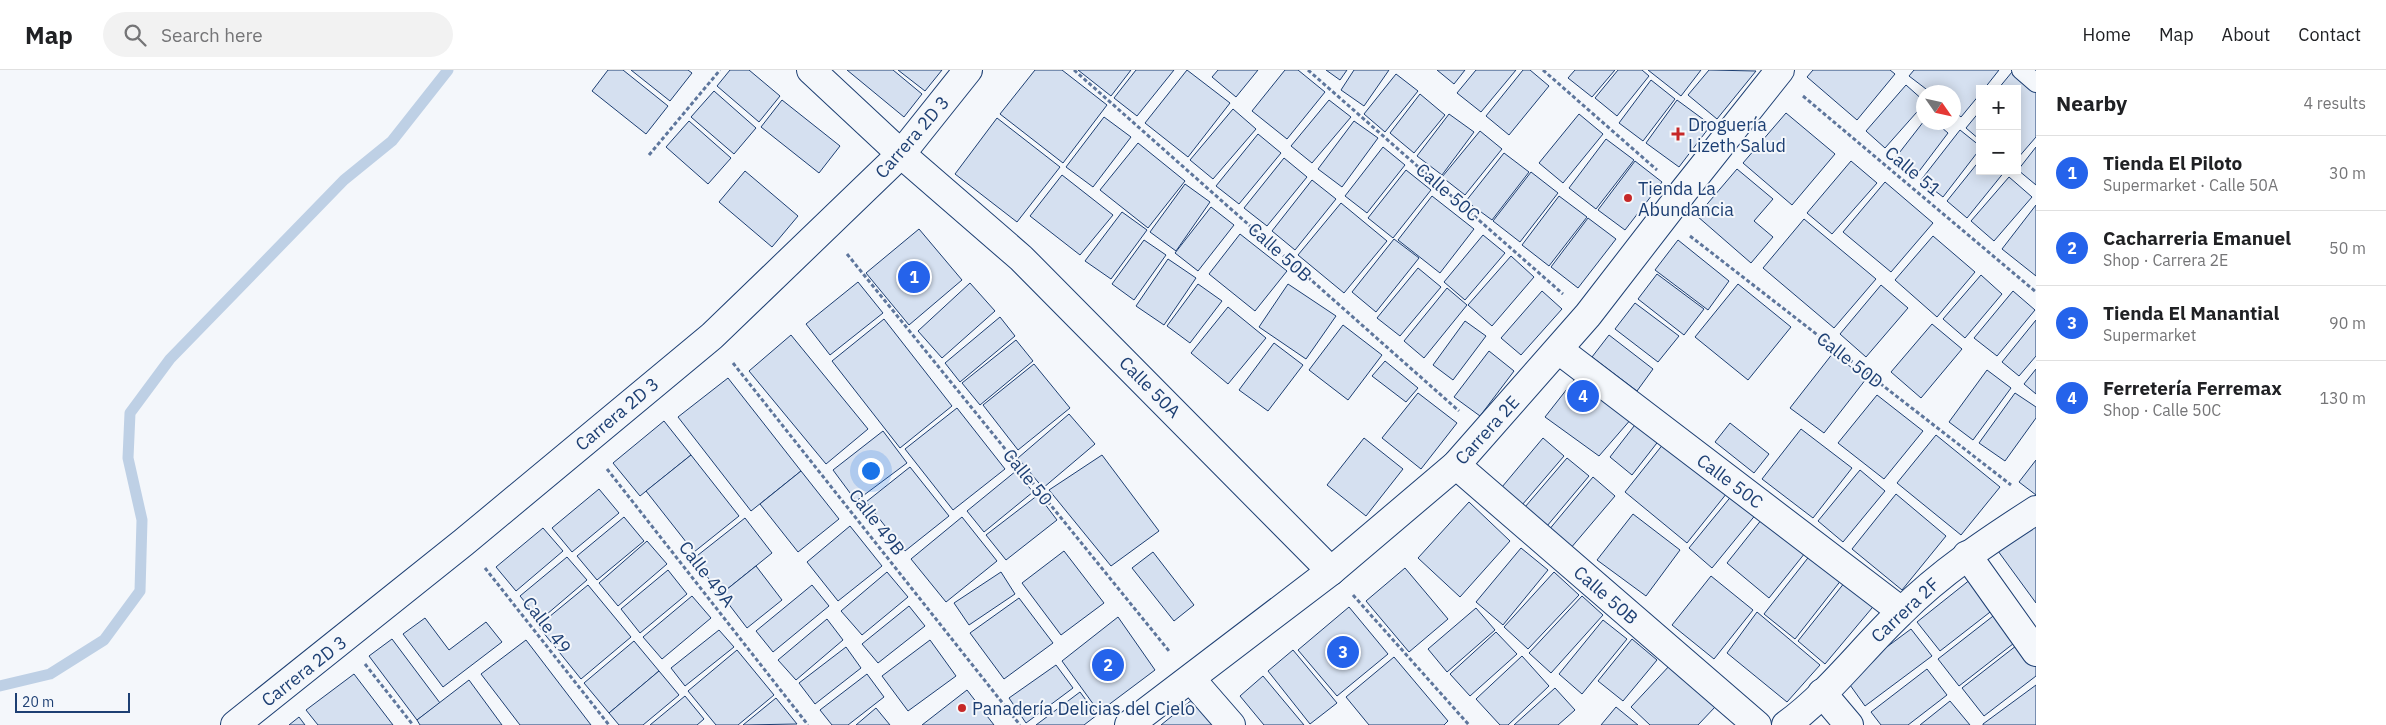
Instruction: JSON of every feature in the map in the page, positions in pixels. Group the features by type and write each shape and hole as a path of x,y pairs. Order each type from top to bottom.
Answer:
{"street":[{"name":"Calle 50A","path":"811,70 902,154 1021,258 1331,571"},
{"name":"Carrera 2D 3","path":"235,725 464,542 584,440 712,336 826,229 902,154 968,70"},
{"name":"Carrera 2E","path":"1129,725 1331,571 1456,465 1588,315 1682,192 1779,72"},
{"name":"Calle 50C","path":"1559,350 1901,611"},
{"name":"Calle 50B","path":"1456,465 1757,725"},
{"name":"Carrera 2F","path":"1786,725 1822,693 1901,611 1966,555 2036,510"},
{"path":"1966,555 2036,652"},
{"path":"1191,679 1231,725"},
{"path":"1822,693 1849,725"}],"lane":[{"path":"2021,70 2036,82"}],"path":[{"path":"649,155 720,70"},
{"name":"Calle 50B","path":"1074,70 1485,434"},
{"name":"Calle 50C","path":"1308,70 1588,315"},
{"path":"1543,70 1682,192"},
{"name":"Calle 51","path":"1779,72 2036,292"},
{"name":"Calle 50D","path":"1664,215 2013,486"},
{"name":"Calle 50","path":"826,229 1191,679"},
{"name":"Calle 49B","path":"712,336 1020,725"},
{"name":"Calle 49A","path":"584,440 808,725"},
{"name":"Calle 49","path":"464,542 609,725"},
{"path":"1331,571 1469,725"},
{"path":"345,638 413,725"}],"building":[{"path":"608,70 623,70 668,106 646,134 592,91"},
{"path":"631,70 688,70 692,73 670,101"},
{"path":"730,70 749,70 780,96 759,122 717,86"},
{"path":"847,70 893,70 922,94 904,117"},
{"path":"898,70 942,70 925,91"},
{"path":"1035,70 1062,70 1107,105 1063,163 1000,114"},
{"path":"1078,70 1131,70 1111,96"},
{"path":"1136,70 1174,70 1137,116 1114,98"},
{"path":"1187,70 1230,103 1188,157 1145,123"},
{"path":"1218,70 1258,70 1236,97 1212,77"},
{"path":"1285,70 1298,70 1325,92 1287,139 1252,111"},
{"path":"1326,70 1347,70 1340,80"},
{"path":"1354,70 1389,70 1364,106 1341,90"},
{"path":"1437,70 1465,70 1454,84"},
{"path":"1476,70 1516,70 1481,112 1457,93"},
{"path":"1523,70 1530,70 1549,86 1509,135 1486,116"},
{"path":"1575,70 1615,70 1592,97 1568,78"},
{"path":"1618,70 1642,70 1649,76 1617,116 1595,98"},
{"path":"1648,70 1701,70 1681,96"},
{"path":"1709,70 1756,71 1717,119 1688,95"},
{"path":"1813,70 1890,70 1895,74 1857,120 1807,77"},
{"path":"1914,70 1999,70 1987,85 1976,85 1976,99 1961,117 1961,85 1921,85 1909,76"},
{"path":"2012,72 2036,92 2036,137 2021,154 2021,85 2001,85"},
{"path":"1396,74 1418,91 1385,132 1364,114"},
{"path":"1651,80 1675,99 1643,141 1619,123"},
{"path":"1906,85 1916,94 1916,113 1885,148 1866,131"},
{"path":"714,91 756,128 734,154 691,117"},
{"path":"1420,94 1445,115 1414,153 1390,133"},
{"path":"782,100 840,146 819,173 761,127"},
{"path":"1329,100 1351,117 1312,163 1291,146"},
{"name":"Droguería Lizeth Salud","path":"1677,100 1711,125 1679,167 1646,143"},
{"path":"1233,109 1256,129 1213,179 1190,160"},
{"path":"1786,113 1835,154 1792,205 1743,163"},
{"path":"1449,114 1474,132 1442,175 1417,156"},
{"path":"1579,114 1603,134 1563,183 1539,163"},
{"path":"1976,116 1976,137 1966,128"},
{"path":"1104,117 1131,137 1093,187 1066,167"},
{"path":"997,118 1060,167 1017,222 955,174"},
{"path":"689,121 731,158 708,184 666,147"},
{"path":"1354,121 1378,138 1342,187 1318,169"},
{"path":"1917,130 1944,130 1948,133 1917,174 1896,157"},
{"path":"1960,130 1976,143 1976,154 1943,197 1921,180"},
{"path":"1480,131 1502,149 1465,195 1442,177"},
{"path":"1258,134 1281,153 1239,204 1216,186"},
{"path":"1606,139 1634,160 1596,209 1569,188"},
{"path":"1138,143 1185,181 1148,228 1100,190"},
{"path":"1383,147 1405,165 1367,213 1345,196"},
{"path":"2036,147 2036,185 2021,172 2021,166"},
{"path":"1504,153 1529,172 1492,220 1466,201"},
{"path":"1284,158 1307,177 1267,226 1244,208"},
{"name":"Tienda La Abundancia","path":"1635,161 1662,182 1625,230 1598,210"},
{"path":"1851,161 1877,183 1832,234 1807,213"},
{"path":"1976,165 1976,175 2002,175 1967,218 1947,201"},
{"path":"1737,169 1773,199 1754,221 1773,237 1751,263 1697,216"},
{"path":"1406,170 1431,190 1393,238 1368,218"},
{"path":"745,171 798,216 772,247 719,202"},
{"path":"1531,172 1558,193 1520,242 1493,221"},
{"path":"1062,175 1113,215 1080,255 1030,216"},
{"path":"2009,177 2032,197 1994,241 1971,221"},
{"path":"1312,180 1336,199 1295,250 1272,231"},
{"path":"1885,182 1933,223 1891,272 1843,232"},
{"path":"1185,184 1210,202 1176,251 1150,232"},
{"path":"1432,196 1474,229 1440,273 1398,240"},
{"path":"1559,196 1587,217 1549,266 1522,245"},
{"path":"1341,203 1387,241 1344,293 1298,255"},
{"path":"2036,205 2036,276 2002,249"},
{"path":"1211,207 1234,225 1198,271 1175,253"},
{"path":"1122,212 1147,230 1111,279 1085,261"},
{"path":"1588,218 1616,239 1578,288 1551,267"},
{"path":"1804,219 1876,279 1834,328 1763,268"},
{"path":"919,229 962,280 909,325 866,273"},
{"path":"1240,234 1287,271 1255,311 1209,274"},
{"path":"1483,235 1505,253 1465,300 1444,282"},
{"path":"1933,236 1975,272 1937,317 1895,280"},
{"path":"1394,239 1419,258 1376,312 1352,292"},
{"path":"1144,240 1166,255 1134,300 1112,284"},
{"path":"1678,240 1729,281 1708,310 1655,270"},
{"path":"1511,256 1534,277 1492,326 1468,305"},
{"path":"1168,259 1196,278 1164,325 1136,306"},
{"path":"1418,268 1441,287 1400,336 1377,318"},
{"path":"1657,274 1704,309 1684,335 1638,299"},
{"path":"1981,275 2002,294 1965,338 1943,319"},
{"path":"858,282 883,313 830,355 806,324"},
{"path":"970,283 995,311 942,358 918,331"},
{"path":"1198,284 1222,301 1190,343 1167,326"},
{"path":"1288,284 1336,316 1306,359 1259,327"},
{"path":"1738,284 1791,327 1748,380 1695,337"},
{"path":"1881,285 1908,308 1866,357 1840,334"},
{"path":"1447,288 1467,305 1424,358 1404,341"},
{"path":"1542,291 1562,309 1521,355 1501,338"},
{"path":"2013,291 2035,310 1997,356 1974,338"},
{"path":"1635,303 1679,336 1658,362 1615,329"},
{"path":"1228,307 1266,338 1228,384 1191,353"},
{"path":"1000,317 1015,336 960,382 945,363"},
{"path":"884,319 952,406 900,448 832,361"},
{"path":"2036,320 2036,356 2019,376 2002,362"},
{"path":"1465,321 1486,336 1453,380 1433,365"},
{"path":"1932,324 1962,349 1921,398 1891,372"},
{"path":"1343,325 1382,355 1348,400 1309,370"},
{"path":"791,335 868,429 826,464 749,371"},
{"path":"1609,335 1653,369 1637,391 1592,357"},
{"path":"1016,340 1033,361 980,405 962,383"},
{"path":"1274,343 1303,365 1268,411 1239,390"},
{"path":"1489,351 1514,371 1480,416 1454,397"},
{"path":"1833,353 1866,379 1824,433 1790,408"},
{"path":"1385,361 1418,388 1406,402 1372,376"},
{"path":"1034,364 1070,408 1018,450 983,405"},
{"path":"2036,369 2036,394 2024,384"},
{"path":"1987,370 2011,388 1973,440 1949,422"},
{"path":"1578,375 1632,418 1599,456 1545,417"},
{"path":"728,378 801,471 751,511 678,417"},
{"path":"1418,393 1457,423 1421,469 1382,438"},
{"path":"2015,393 2036,407 2036,418 2005,461 1979,443"},
{"path":"1877,395 1923,431 1884,479 1838,443"},
{"path":"957,408 1005,469 953,510 905,449"},
{"path":"1069,414 1095,444 1043,488 1018,458"},
{"path":"664,421 691,455 640,496 613,463"},
{"path":"1638,421 1660,439 1632,475 1610,457"},
{"path":"1730,423 1769,454 1754,473 1715,442"},
{"path":"1801,429 1852,468 1813,518 1762,479"},
{"path":"883,431 907,463 856,501 833,470"},
{"path":"1936,435 2000,487 1961,535 1897,483"},
{"path":"1364,438 1403,469 1366,516 1327,485"},
{"path":"1543,438 1564,456 1522,505 1502,487"},
{"path":"1664,443 1727,493 1687,543 1625,492"},
{"path":"691,455 739,516 694,552 646,491"},
{"path":"1102,455 1159,531 1111,566 1049,490"},
{"path":"1567,458 1589,476 1547,526 1525,507"},
{"path":"2036,460 2036,495 2019,482"},
{"path":"910,467 949,516 905,551 866,502"},
{"path":"1860,470 1885,491 1843,542 1818,521"},
{"path":"801,471 839,519 798,552 760,504"},
{"path":"1016,471 1033,492 984,532 967,511"},
{"path":"1593,477 1615,496 1570,549 1548,531"},
{"path":"599,489 619,513 572,552 552,528"},
{"path":"1733,494 1757,513 1712,568 1689,548"},
{"path":"1896,494 1946,536 1902,590 1852,549"},
{"path":"1038,495 1057,520 1006,560 986,535"},
{"path":"1469,502 1510,541 1460,597 1418,558"},
{"path":"1633,514 1680,550 1646,596 1597,560"},
{"path":"624,517 644,541 597,580 577,556"},
{"path":"962,517 997,561 946,602 911,559"},
{"path":"745,518 772,553 721,594 693,559"},
{"path":"1762,519 1805,553 1769,598 1727,563"},
{"path":"2036,523 2036,603 1998,551"},
{"path":"850,526 882,566 838,601 807,562"},
{"path":"543,528 563,551 516,591 496,567"},
{"path":"647,541 667,564 618,606 599,583"},
{"path":"1521,548 1548,570 1503,625 1476,602"},
{"path":"1064,551 1104,603 1061,635 1022,583"},
{"path":"1153,552 1194,605 1174,621 1132,568"},
{"path":"1811,554 1842,579 1795,639 1764,614"},
{"path":"567,557 587,580 540,620 520,596"},
{"path":"756,566 782,600 747,628 721,594"},
{"path":"1405,568 1448,619 1409,652 1366,601"},
{"path":"668,570 687,594 640,633 621,609"},
{"path":"887,572 908,597 862,635 841,611"},
{"path":"1001,572 1015,594 969,625 954,603"},
{"path":"1554,572 1579,595 1528,649 1504,627"},
{"path":"1711,576 1753,610 1714,659 1672,625"},
{"path":"1849,577 1877,602 1825,664 1798,641"},
{"path":"1971,579 1994,609 1940,651 1917,622"},
{"path":"588,585 631,637 581,679 538,626"},
{"path":"812,585 829,606 773,652 756,631"},
{"path":"692,596 711,618 662,659 643,637"},
{"path":"1582,596 1603,615 1551,673 1529,653"},
{"path":"1019,598 1053,643 1004,679 970,633"},
{"path":"909,606 925,626 878,663 862,644"},
{"path":"1349,607 1388,654 1337,696 1298,650"},
{"path":"1476,608 1495,630 1447,672 1428,649"},
{"path":"1757,612 1820,665 1787,702 1727,653"},
{"path":"1997,613 2018,640 1959,686 1938,659"},
{"path":"1118,617 1155,670 1099,712 1062,661"},
{"path":"425,618 449,650 486,622 502,642 443,687 403,634"},
{"path":"827,619 843,640 796,680 778,660"},
{"path":"1603,620 1627,639 1582,694 1559,674"},
{"path":"1911,629 1932,656 1865,706 1845,678"},
{"path":"719,630 734,647 685,686 671,668"},
{"path":"1496,632 1517,654 1470,696 1450,674"},
{"path":"392,639 440,703 417,720 369,656"},
{"path":"1632,639 1657,660 1623,701 1598,681"},
{"path":"526,640 591,725 520,725 481,674"},
{"path":"930,640 956,676 908,711 882,676"},
{"path":"634,641 659,671 609,713 584,683"},
{"path":"2021,642 2036,661 2036,676 1984,716 1962,688"},
{"path":"846,647 861,668 815,704 799,683"},
{"path":"737,650 774,695 738,725 716,725 688,691"},
{"path":"1293,650 1337,703 1310,724 1268,671"},
{"path":"1522,656 1549,686 1508,725 1500,725 1476,699"},
{"path":"1394,657 1448,721 1444,725 1369,725 1346,697"},
{"path":"1671,664 1715,707 1698,725 1650,725 1631,707"},
{"path":"1056,665 1073,688 1026,723 1009,698"},
{"path":"1927,669 1947,695 1908,725 1881,725 1871,712"},
{"path":"659,671 679,695 643,725 619,725 609,713"},
{"path":"354,674 393,725 318,725 306,710"},
{"path":"867,674 884,697 848,725 832,725 820,710"},
{"path":"1263,676 1304,725 1264,725 1240,696"},
{"path":"469,680 502,725 420,725 417,720"},
{"path":"2036,685 2036,725 1983,725 1983,724"},
{"path":"1555,688 1575,710 1558,725 1514,725"},
{"name":"Panadería Delicias del Cielo","path":"967,690 994,725 922,725"},
{"path":"1080,692 1097,715 1084,725 1036,725"},
{"path":"685,696 704,719 697,725 650,725"},
{"path":"776,698 797,724 743,725"},
{"path":"1193,699 1214,725 1161,725"},
{"path":"1950,701 1970,725 1920,725"},
{"path":"1616,707 1638,725 1601,725"},
{"path":"876,708 890,725 856,725"},
{"path":"299,717 305,725 289,725"}],"waterway":[{"path":"0,686 50,674 104,640 140,591 142,520 128,458 130,413 170,359 344,180 392,141 448,70"}],"place":[{"name":"Droguería Lizeth Salud","path":"1678,134"},
{"name":"Tienda La Abundancia","path":"1628,198"},
{"name":"Tienda El Piloto","path":"914,277"},
{"name":"Ferretería Ferremax","path":"1583,396"},
{"name":"Tienda El Manantial","path":"1343,652"},
{"name":"Cacharreria Emanuel","path":"1108,665"},
{"name":"Panadería Delicias del Cielo","path":"962,708"}]}
